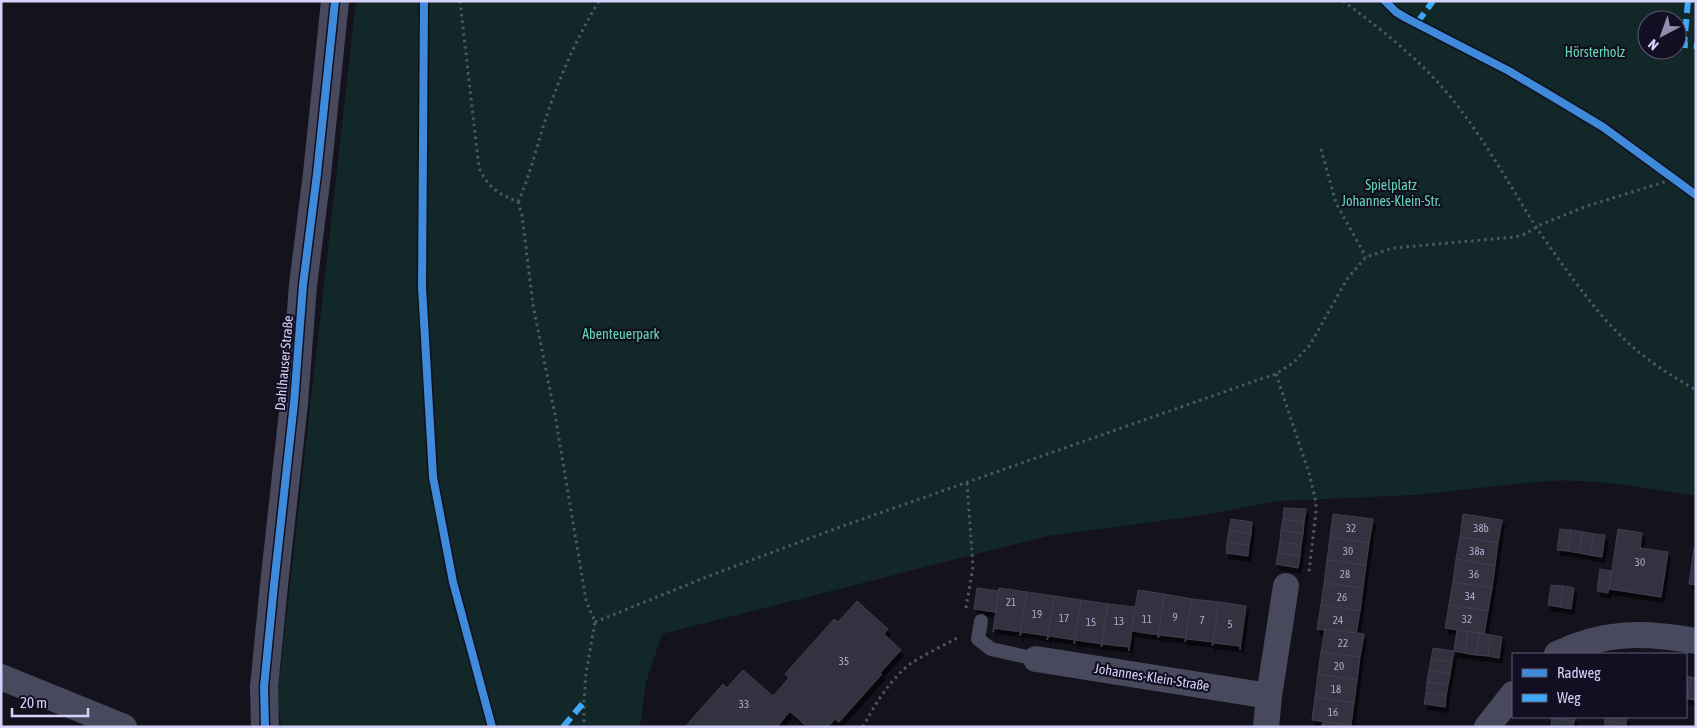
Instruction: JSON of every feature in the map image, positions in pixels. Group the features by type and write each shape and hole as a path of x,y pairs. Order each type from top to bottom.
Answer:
{"street":[{"name":"Dahlhauser Straße","path":"265,727 264,687 294,403 303,285 335,1"},
{"path":"1266,727 1286,586"},
{"path":"1560,653 1597,639 1629,634 1696,640"},
{"name":"Johannes-Klein-Straße","path":"1036,659 1269,696"},
{"path":"1,677 124,727"},
{"path":"1487,727 1512,695"}],"lane":[{"path":"981,621 978,639 991,649 1036,659"}],"path":[{"path":"460,1 479,168 484,179 493,188 503,196 518,202"},
{"path":"584,727 586,673 595,622 586,600 533,305 524,226 518,202 544,121 563,71 599,1"},
{"path":"1343,1 1387,35 1438,82 1460,109 1536,228 1578,286 1624,339 1647,359 1696,390"},
{"path":"1321,148 1336,203 1366,257"},
{"path":"1666,173 1681,184"},
{"path":"595,622 714,574 822,534 1276,374 1294,362 1310,345 1347,279 1366,257 1394,248 1515,238 1542,224 1587,206 1674,178"},
{"path":"1276,374 1310,474 1316,502 1307,582 1286,586"},
{"path":"965,616 973,567 967,483"},
{"path":"863,727 891,683 911,664 962,635"}],"green space":[{"name":"Abenteuerpark","path":"356,1 1696,1 1696,496 1602,482 1545,481 1415,495 1278,501 1203,515 1048,536 662,634 646,682 640,727 282,727 277,700"}],"building":[{"path":"1284,508 1306,509 1304,522 1283,519"},
{"path":"1333,514 1373,519 1369,543 1330,537"},
{"path":"1463,514 1502,520 1498,543 1460,537"},
{"path":"1231,519 1252,522 1251,534 1229,530"},
{"path":"1283,519 1304,522 1303,534 1281,530"},
{"path":"1560,529 1571,530 1568,551 1557,550"},
{"path":"1618,529 1642,533 1640,548 1668,552 1661,597 1609,589"},
{"path":"1229,530 1251,534 1249,545 1227,542"},
{"path":"1281,530 1303,534 1301,545 1280,542"},
{"path":"1571,530 1583,532 1579,553 1568,551"},
{"path":"1583,532 1594,534 1590,555 1579,553"},
{"path":"1594,534 1605,535 1602,557 1590,555"},
{"path":"1330,537 1369,543 1366,565 1327,560"},
{"path":"1460,537 1498,543 1495,566 1456,559"},
{"path":"1227,542 1249,545 1248,556 1226,553"},
{"path":"1280,542 1301,545 1300,556 1278,553"},
{"path":"1694,548 1696,549 1696,585 1689,584"},
{"path":"1278,553 1300,556 1298,568 1276,564"},
{"path":"1456,559 1495,566 1492,588 1453,582"},
{"path":"1327,560 1366,565 1363,588 1324,583"},
{"path":"1600,569 1611,571 1608,593 1597,591"},
{"path":"1453,582 1492,588 1488,611 1449,605"},
{"path":"1324,583 1363,588 1360,611 1321,605"},
{"path":"1551,585 1563,586 1560,607 1548,605"},
{"path":"1563,586 1574,588 1571,609 1560,607"},
{"path":"977,588 999,591 995,612 974,609"},
{"path":"999,588 1027,592 1021,632 994,628 993,632"},
{"path":"1138,590 1164,594 1159,635 1132,631 1131,634"},
{"path":"1027,592 1054,596 1048,636 1022,632 1020,636"},
{"path":"1164,594 1192,599 1186,638 1160,635 1158,638"},
{"path":"1054,596 1081,600 1075,640 1049,636 1047,640"},
{"path":"1192,599 1219,602 1213,642 1187,639 1185,642"},
{"path":"1081,600 1108,604 1102,644 1076,640 1074,644"},
{"path":"857,601 888,629 884,634 901,650 839,722 835,719 828,727 807,727 773,696 789,678 785,674 834,619 838,622"},
{"path":"1219,602 1246,606 1240,650 1240,646 1214,643 1212,646"},
{"path":"1108,604 1135,607 1129,651 1129,647 1103,644 1101,647"},
{"path":"1321,605 1360,611 1356,634 1317,629"},
{"path":"1449,605 1488,611 1484,634 1445,628"},
{"path":"1325,629 1364,634 1360,657 1321,652"},
{"path":"1457,630 1468,632 1465,653 1454,651"},
{"path":"1468,632 1480,633 1476,655 1465,653"},
{"path":"1480,633 1491,635 1488,656 1476,655"},
{"path":"1491,635 1502,637 1499,658 1488,656"},
{"path":"1433,648 1454,651 1452,662 1431,659"},
{"path":"1321,652 1360,657 1357,680 1318,674"},
{"path":"1431,659 1452,662 1450,674 1429,670"},
{"path":"743,670 790,711 777,727 685,727 723,684 727,688"},
{"path":"1429,670 1450,674 1448,685 1427,682"},
{"path":"1318,674 1357,680 1354,703 1315,697"},
{"path":"1687,676 1691,677 1687,698"},
{"path":"1691,677 1696,678 1696,700 1688,699"},
{"path":"1427,682 1448,685 1446,696 1426,693"},
{"path":"1426,693 1446,696 1445,707 1424,704"},
{"path":"1315,697 1354,703 1351,725 1312,720"},
{"path":"1552,718 1575,718 1574,722"},
{"path":"1552,718 1574,722 1573,727 1551,727"},
{"path":"1605,718 1627,718 1626,724 1605,721"},
{"path":"1323,721 1351,726 1362,727 1322,727"},
{"path":"1605,721 1626,724 1626,727 1604,727"}],"marked path":[{"path":"1417,23 1433,1"},
{"path":"1688,1 1684,45 1696,46"},
{"path":"563,727 584,702"}],"cycle path":[{"path":"265,727 264,687 294,403 303,285 335,1"},
{"path":"424,1 422,287 433,477 453,582 492,727"},
{"path":"1385,1 1396,12 1406,18 1509,71 1603,127 1696,195"}],"park label":[{"name":"Hörsterholz","path":"1595,52"},
{"name":"Spielplatz Johannes-Klein-Str.","path":"1391,194"}]}
